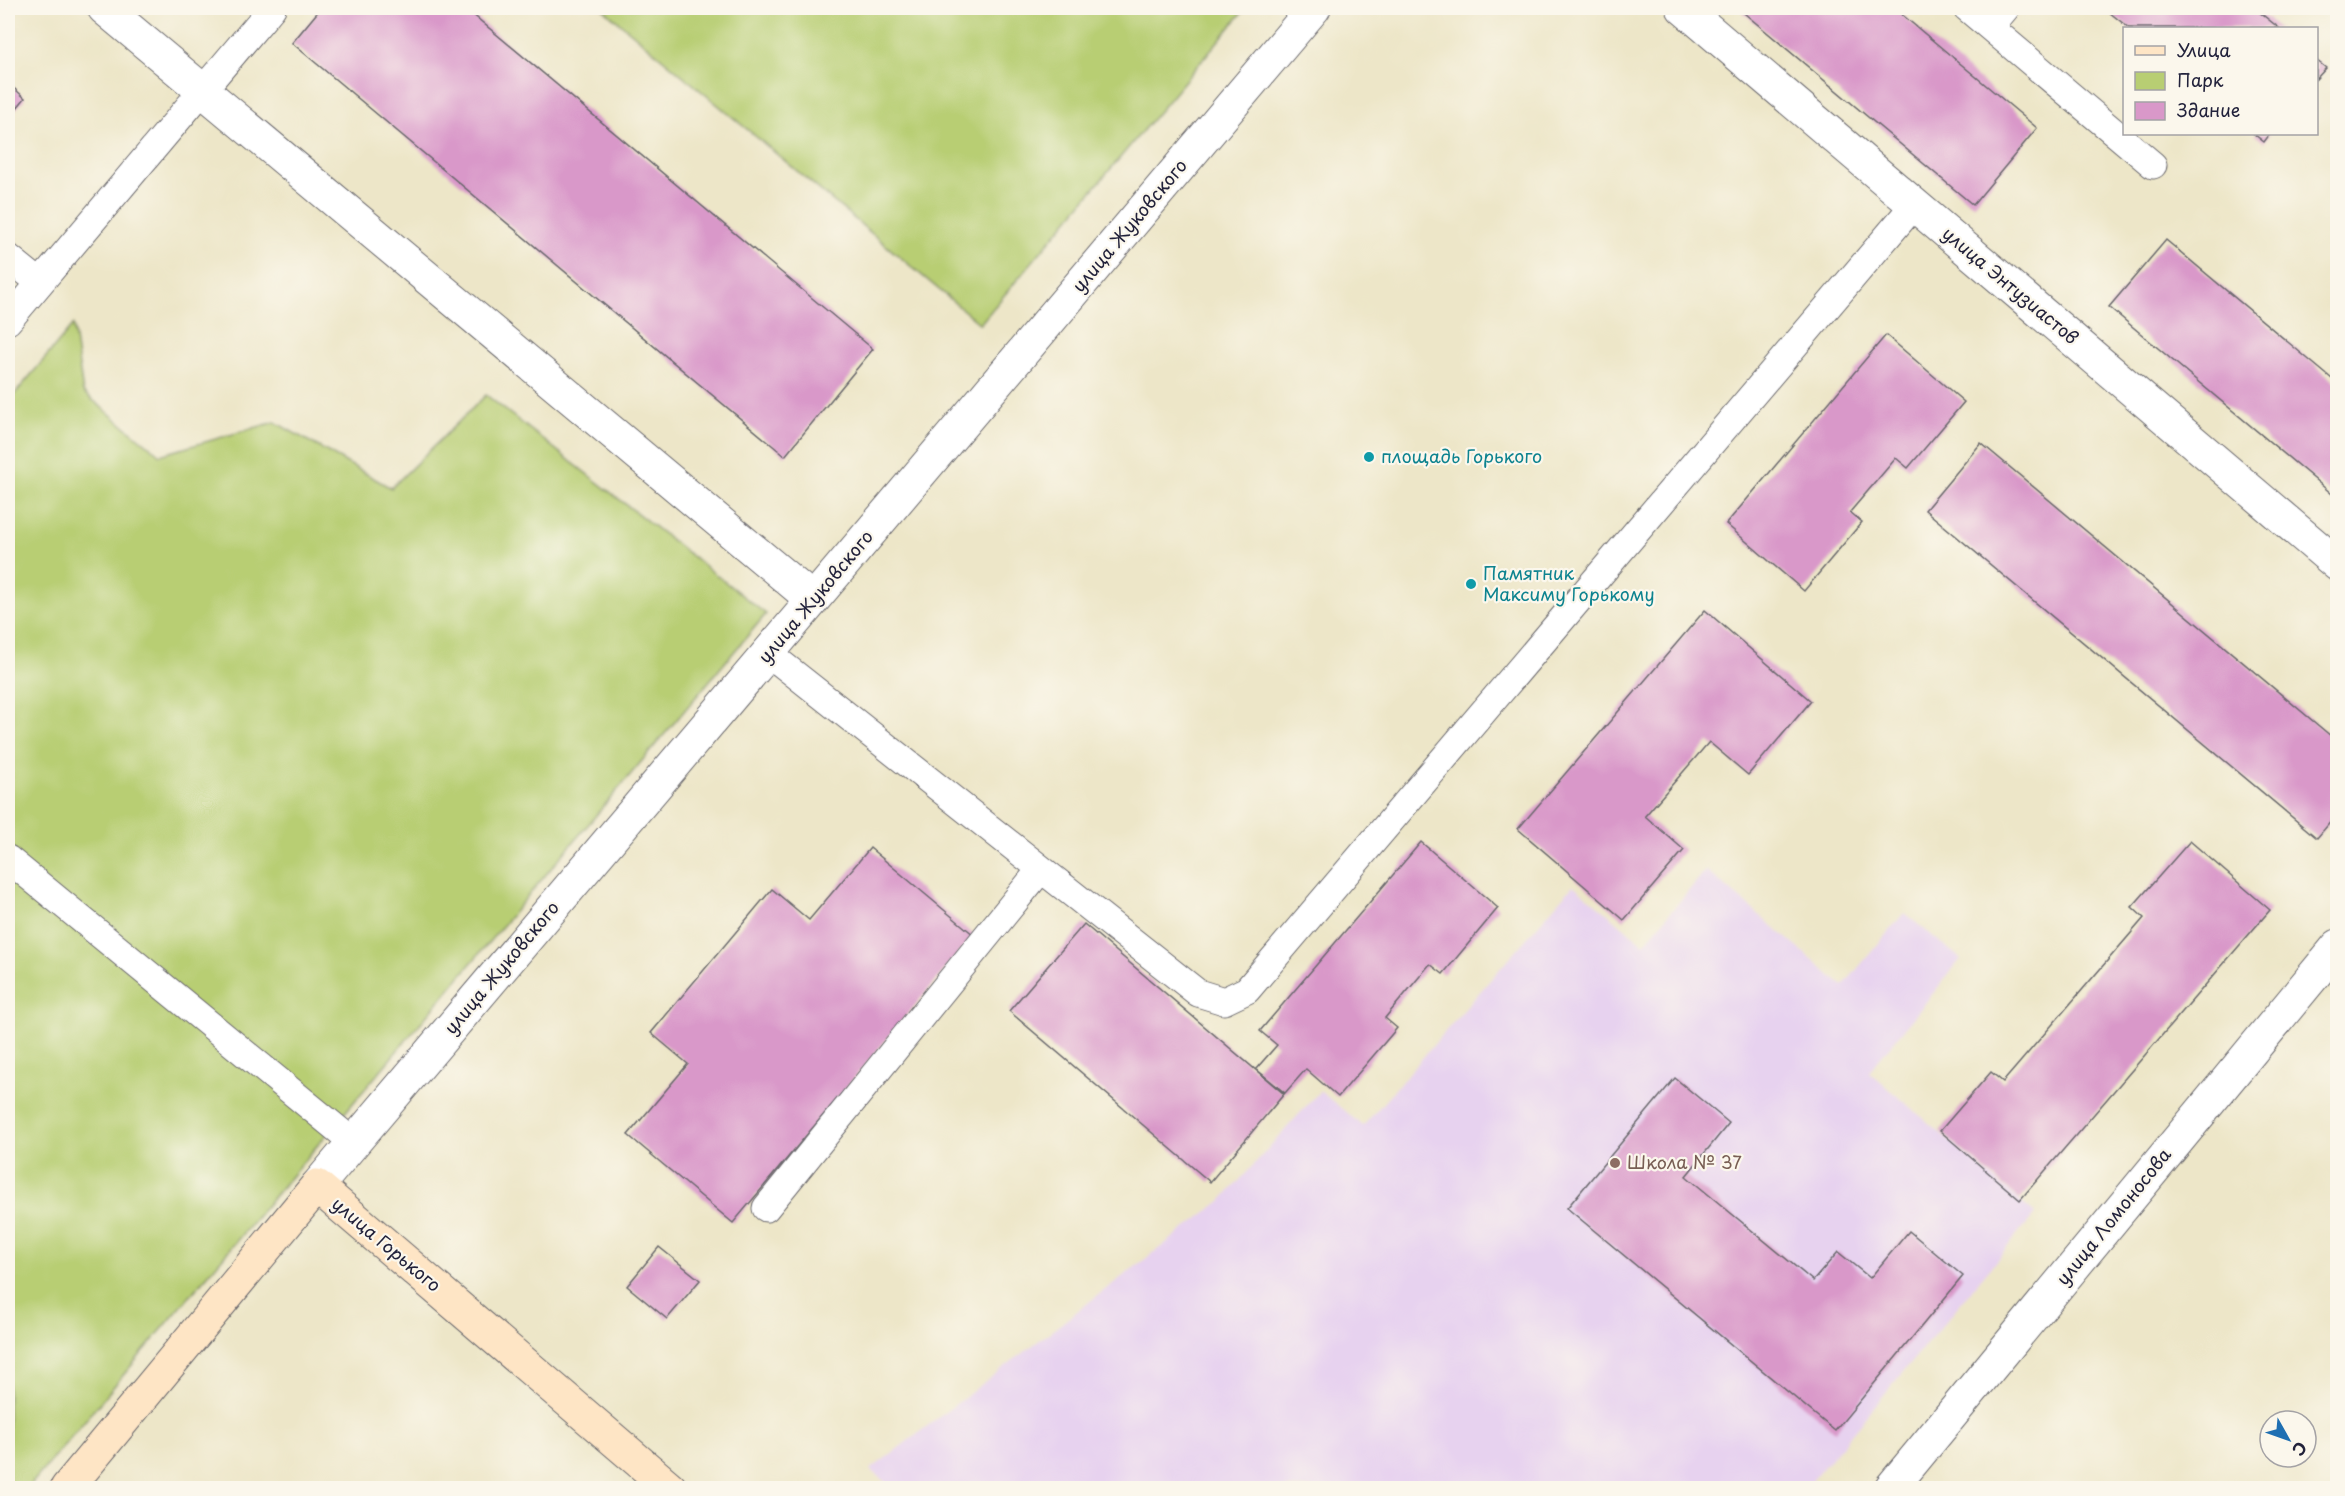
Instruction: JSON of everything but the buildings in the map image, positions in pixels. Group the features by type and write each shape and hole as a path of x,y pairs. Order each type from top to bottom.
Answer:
{"main road":[{"name":"улица Горького","path":"67,1488 317,1186 670,1488"}],"street":[{"path":"104,8 813,600"},
{"name":"улица Жуковского","path":"317,1186 1314,8"},
{"name":"улица Энтузиастов","path":"1683,8 2337,565"},
{"name":"улица Ломоносова","path":"1891,1488 2337,946"}],"lane":[{"path":"8,321 272,8"},
{"path":"1968,8 1998,17 2153,165"},
{"path":"768,653 1198,993 1224,1001 1247,990 1914,205"},
{"path":"8,257 40,283"},
{"path":"8,859 353,1142"},
{"path":"766,1208 1041,869"}],"shaded area":[{"name":"Школа № 37","path":"1706,870 1843,986 1904,913 1961,959 1869,1072 2035,1214 1806,1488 893,1488 870,1470 1221,1201 1320,1091 1363,1126 1573,885 1644,944"}],"green space":[{"path":"602,8 1246,8 980,324"},
{"path":"73,325 83,392 160,455 275,422 391,488 486,395 766,614 28,1488 8,1488 8,402"}],"place":[{"name":"площадь Горького","path":"1369,457"},
{"name":"Памятник Максиму Горькому","path":"1471,584"},
{"name":"Школа № 37","path":"1615,1163"}]}
